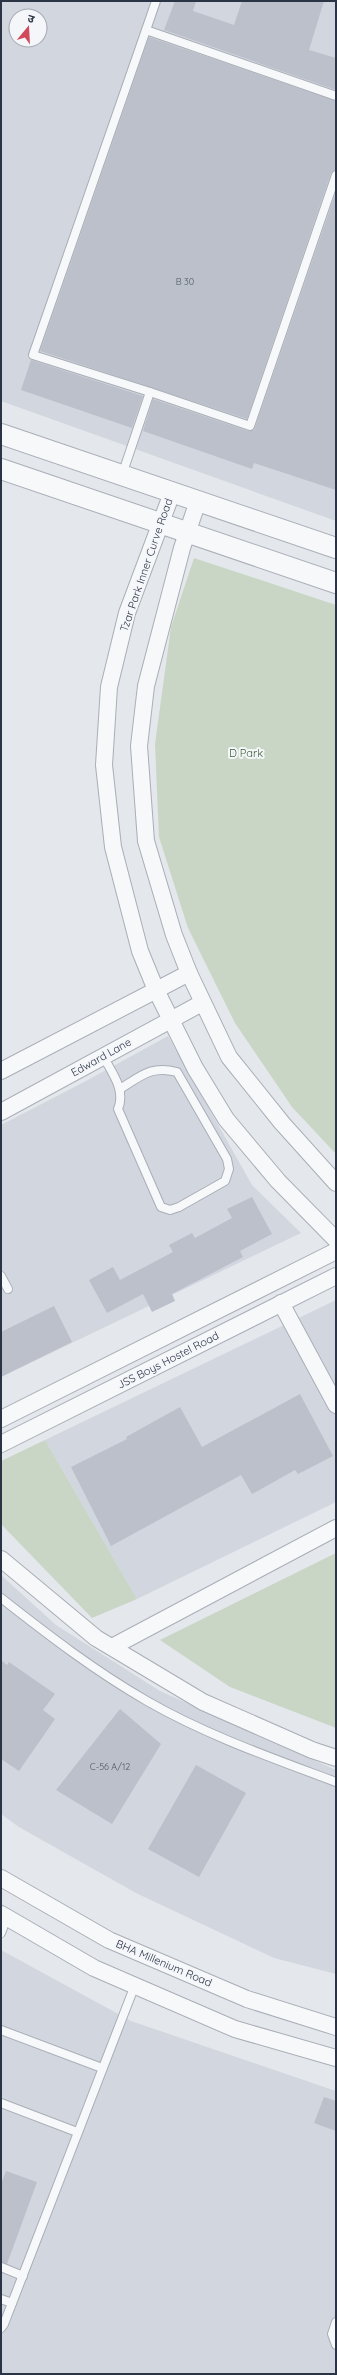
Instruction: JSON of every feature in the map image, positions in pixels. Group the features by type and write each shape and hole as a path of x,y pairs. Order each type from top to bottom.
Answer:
{"street":[{"path":"1,434 336,548"},
{"path":"1,470 336,583"},
{"name":"Tzar Park Inner Curve Road","path":"172,493 127,614 109,686 104,765 113,847 140,951 156,990 195,1068 226,1119 278,1181 336,1240"},
{"path":"198,501 182,548 146,686 139,746 146,841 174,935 202,1003 228,1057 282,1123 336,1183"},
{"path":"1,1071 189,973"},
{"name":"Edward Lane","path":"1,1112 202,1003"},
{"name":"JSS Boys Hostel Road","path":"1,1419 336,1252"},
{"name":"JSS Boys Hostel Road","path":"1,1444 336,1276"},
{"path":"281,1303 336,1405"},
{"path":"112,1648 336,1528"},
{"path":"1,1559 96,1638 112,1648 203,1702 312,1750 336,1758"},
{"name":"BHA Millenium Road","path":"1,1878 109,1940 247,1999 336,2027"},
{"path":"4,1916 94,1968 235,2029 336,2058"}],"lane":[{"path":"156,1 33,355 150,392 250,426 336,175"},
{"path":"146,30 336,96"},
{"path":"122,476 150,392"},
{"path":"103,1056 120,1089 122,1100 118,1109 160,1207 170,1210 178,1207 225,1181 229,1169 227,1159 177,1072 163,1068 152,1069 120,1089"},
{"path":"1,1276 8,1289"},
{"path":"1,1598 64,1648 148,1701 240,1746 336,1782"},
{"path":"1,1933 4,1916"},
{"path":"1,2328 23,2276 77,2132 135,1985"},
{"path":"1,2030 102,2068"},
{"path":"1,2102 77,2132"},
{"path":"1,2267 23,2276"},
{"path":"1,2299 12,2303"},
{"path":"336,2322 332,2334 336,2345"}],"shaded area":[{"path":"1,1 336,1 336,521 1,401"},
{"path":"168,1036 252,1185 301,1233 1,1377 1,1125"},
{"path":"336,1300 336,1502 137,1599 45,1440"},
{"path":"1,1575 56,1625 160,1691 336,1770 336,1974 274,1958 136,1893 19,1827 1,1814"},
{"path":"1,1950 131,2021 336,2091 336,2374 1,2374"}],"green space":[{"name":"D Park","path":"194,558 336,605 336,1154 292,1107 235,1023 188,928 159,837 155,744 171,627"},
{"path":"45,1440 137,1599 92,1618 1,1524 1,1461"},
{"path":"336,1553 336,1728 230,1687 160,1640"}],"building":[{"path":"175,1 196,1 193,11 234,25 242,1 324,1 309,50 336,58 336,90 164,30"},
{"path":"149,37 336,101 336,170 331,173 247,419 40,351"},
{"path":"336,192 336,490 254,463 252,469 143,431 153,399 248,431 254,430"},
{"path":"31,360 143,396 132,428 21,390"},
{"path":"252,1197 272,1234 240,1251 243,1257 172,1294 175,1301 152,1312 143,1294 107,1313 89,1280 113,1267 120,1280 173,1252 169,1245 192,1233 195,1238 232,1218 227,1209"},
{"path":"54,1306 72,1342 1,1377 1,1332"},
{"path":"300,1394 333,1456 298,1474 295,1470 252,1494 241,1475 111,1546 71,1467 127,1439 126,1437 180,1407 202,1447"},
{"path":"1,1660 7,1665 9,1662 55,1694 43,1710 55,1719 19,1771 1,1759"},
{"path":"120,1709 161,1744 112,1824 56,1790"},
{"path":"196,1765 246,1793 199,1877 148,1849"},
{"path":"324,2097 336,2101 336,2131 314,2123"},
{"path":"6,2171 37,2182 7,2264 1,2262 1,2184"}]}
